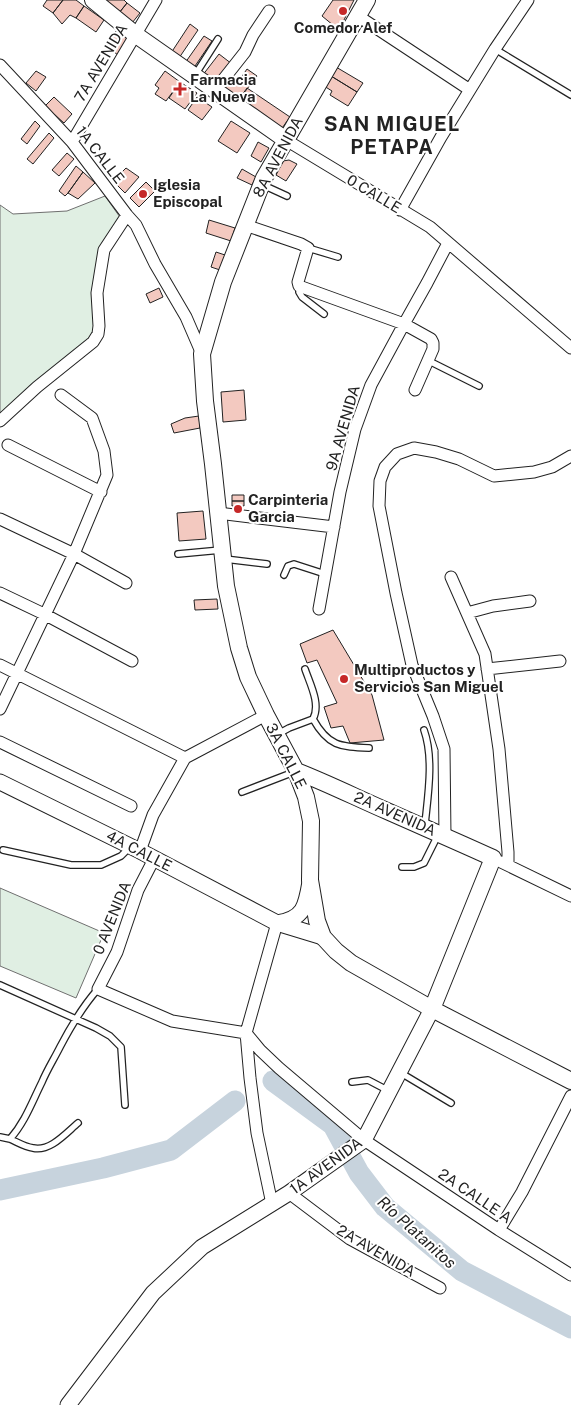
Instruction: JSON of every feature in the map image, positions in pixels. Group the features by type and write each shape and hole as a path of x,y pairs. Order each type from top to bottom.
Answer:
{"main road":[{"name":"0 CALLE","path":"93,0 136,35 286,140"},
{"name":"8A AVENIDA","path":"202,354 223,282 261,184 367,0"},
{"name":"3A CALLE","path":"202,354 205,401 226,586 239,648 248,677 296,771 309,808 311,834 310,880 323,937 351,963 432,1009 571,1081"},
{"name":"2A AVENIDA","path":"296,771 336,787 500,861"},
{"name":"1A AVENIDA","path":"432,1009 500,861"}],"street":[{"name":"7A AVENIDA","path":"72,142 156,0"},
{"path":"400,210 441,136 528,0"},
{"path":"216,90 245,52 253,35 269,12"},
{"path":"358,16 470,90"},
{"name":"1A CALLE","path":"0,65 72,142 136,225 186,317 202,354"},
{"name":"0 CALLE","path":"286,140 430,227 571,348"},
{"path":"0,421 37,387 93,342 98,334 97,293 104,250 127,215"},
{"path":"245,225 308,248 298,282 300,286 404,324 431,339 433,350 415,390"},
{"name":"9A AVENIDA","path":"319,609 340,492 356,429 371,384 428,283 448,243"},
{"path":"0,708 74,554 107,474 104,451 92,418 60,395"},
{"path":"8,445 101,492"},
{"path":"436,832 444,749 412,665 396,593 379,506 380,481 385,467 396,454 414,448 436,452 459,460 494,476 534,472 552,467 571,456"},
{"path":"218,513 334,528"},
{"path":"0,519 74,554 126,582"},
{"path":"451,577 485,654 499,749 508,852 500,861 571,896"},
{"path":"0,593 132,661"},
{"path":"467,613 493,606 530,601"},
{"path":"487,669 560,661"},
{"path":"0,665 185,758"},
{"path":"135,849 185,758 266,715"},
{"path":"0,742 131,806"},
{"name":"4A CALLE","path":"0,782 135,849 277,923 323,937"},
{"name":"0 AVENIDA","path":"98,989 116,952 138,890 154,859"},
{"path":"272,1204 258,1133 246,1033 277,923 294,918 304,907 310,880"},
{"path":"98,989 172,1021 246,1033"},
{"name":"1A AVENIDA","path":"68,1405 153,1293 202,1247 289,1193 363,1141 432,1009"},
{"name":"2A CALLE A","path":"246,1033 279,1068 363,1141 571,1275"},
{"path":"499,1230 522,1192 571,1096"},
{"name":"2A AVENIDA","path":"289,1193 350,1239 440,1288"}],"lane":[{"path":"195,76 218,39"},
{"path":"495,49 571,96"},
{"path":"261,184 288,196"},
{"path":"308,248 338,257"},
{"path":"300,286 299,292 302,297 324,314"},
{"path":"429,361 479,386"},
{"path":"178,554 222,555 267,564"},
{"path":"284,575 288,566 294,564 326,574"},
{"path":"305,669 314,695 316,710 313,719 322,734 332,742 346,748 369,748"},
{"path":"276,735 313,719"},
{"path":"402,867 414,867 424,863 436,832 429,785 428,742 424,730"},
{"path":"242,792 296,771"},
{"path":"3,850 72,865 101,865 135,849"},
{"path":"0,985 110,1036 120,1047 125,1105"},
{"path":"10,1139 20,1128 75,1019 98,989"},
{"path":"399,1071 451,1103"},
{"path":"352,1082 368,1080 390,1091"},
{"path":"0,1137 35,1149 47,1147 78,1123"}],"green space":[{"path":"105,196 122,220 103,249 93,336 0,414 0,205 13,214 67,211"},
{"path":"0,888 104,933 76,998 0,966"}],"building":[{"path":"47,0 63,0 53,13 43,6"},
{"path":"63,0 76,0 84,6 76,18 70,15 62,24 53,13"},
{"path":"107,0 124,0 127,3 119,13"},
{"path":"333,0 354,0 339,30 322,16"},
{"path":"127,3 140,13 132,23 119,13"},
{"path":"84,6 104,20 96,32 76,18"},
{"path":"190,24 198,30 179,58 171,53"},
{"path":"116,31 130,40 119,56 113,51 117,46 109,40"},
{"path":"204,36 212,41 193,69 185,63"},
{"path":"219,54 232,64 215,86 202,76"},
{"path":"336,67 363,83 357,92 331,76"},
{"path":"247,69 257,76 237,102 223,91 231,81 236,85"},
{"path":"36,71 46,77 36,91 26,83"},
{"path":"165,71 180,82 166,101 155,94 159,88 155,85"},
{"path":"331,76 357,92 348,106 330,95 332,91 324,86"},
{"path":"180,82 197,93 185,109 169,98"},
{"path":"247,88 290,117 280,131 237,102"},
{"path":"54,97 72,114 64,123 45,106"},
{"path":"197,97 212,107 202,120 188,110"},
{"path":"35,121 40,126 27,144 21,139"},
{"path":"231,121 250,133 237,153 218,141"},
{"path":"49,133 54,138 33,164 27,159"},
{"path":"258,142 269,148 261,162 251,156"},
{"path":"67,153 74,159 59,176 52,170"},
{"path":"289,160 297,164 286,181 276,175 283,161"},
{"path":"76,166 83,172 65,196 59,191"},
{"path":"126,168 139,177 125,193 113,181"},
{"path":"242,169 256,177 252,185 237,178"},
{"path":"83,172 95,183 78,199 68,193"},
{"name":"Iglesia Episcopal","path":"146,182 155,191 139,207 130,198"},
{"path":"209,220 235,228 231,241 206,233"},
{"path":"216,252 225,255 220,270 211,267"},
{"path":"159,288 163,297 150,303 146,294"},
{"path":"244,390 246,420 223,422 221,392"},
{"path":"199,416 200,428 174,433 171,424 185,418"},
{"path":"232,495 244,495 244,501 232,501"},
{"path":"232,501 244,501 244,506 232,506"},
{"path":"203,511 206,539 179,541 177,513"},
{"path":"217,599 218,609 195,610 194,600"},
{"name":"Multiproductos y Servicios San Miguel","path":"333,630 372,695 384,740 350,743 343,726 331,728 324,707 337,703 317,660 307,663 300,644"}],"waterway":[{"name":"Río Platanitos","path":"273,1081 333,1125 359,1173 385,1207 462,1271 571,1328"},
{"name":"Río Platanitos","path":"0,1190 103,1168 171,1150 235,1101"}],"place":[{"name":"Comedor Alef","path":"343,11"},
{"name":"Farmacia La Nueva","path":"180,89"},
{"name":"Iglesia Episcopal","path":"143,194"},
{"name":"Carpinteria Garcia","path":"238,509"},
{"name":"Multiproductos y Servicios San Miguel","path":"344,679"}],"district":[{"name":"SAN MIGUEL PETAPA","path":"392,136"}]}
